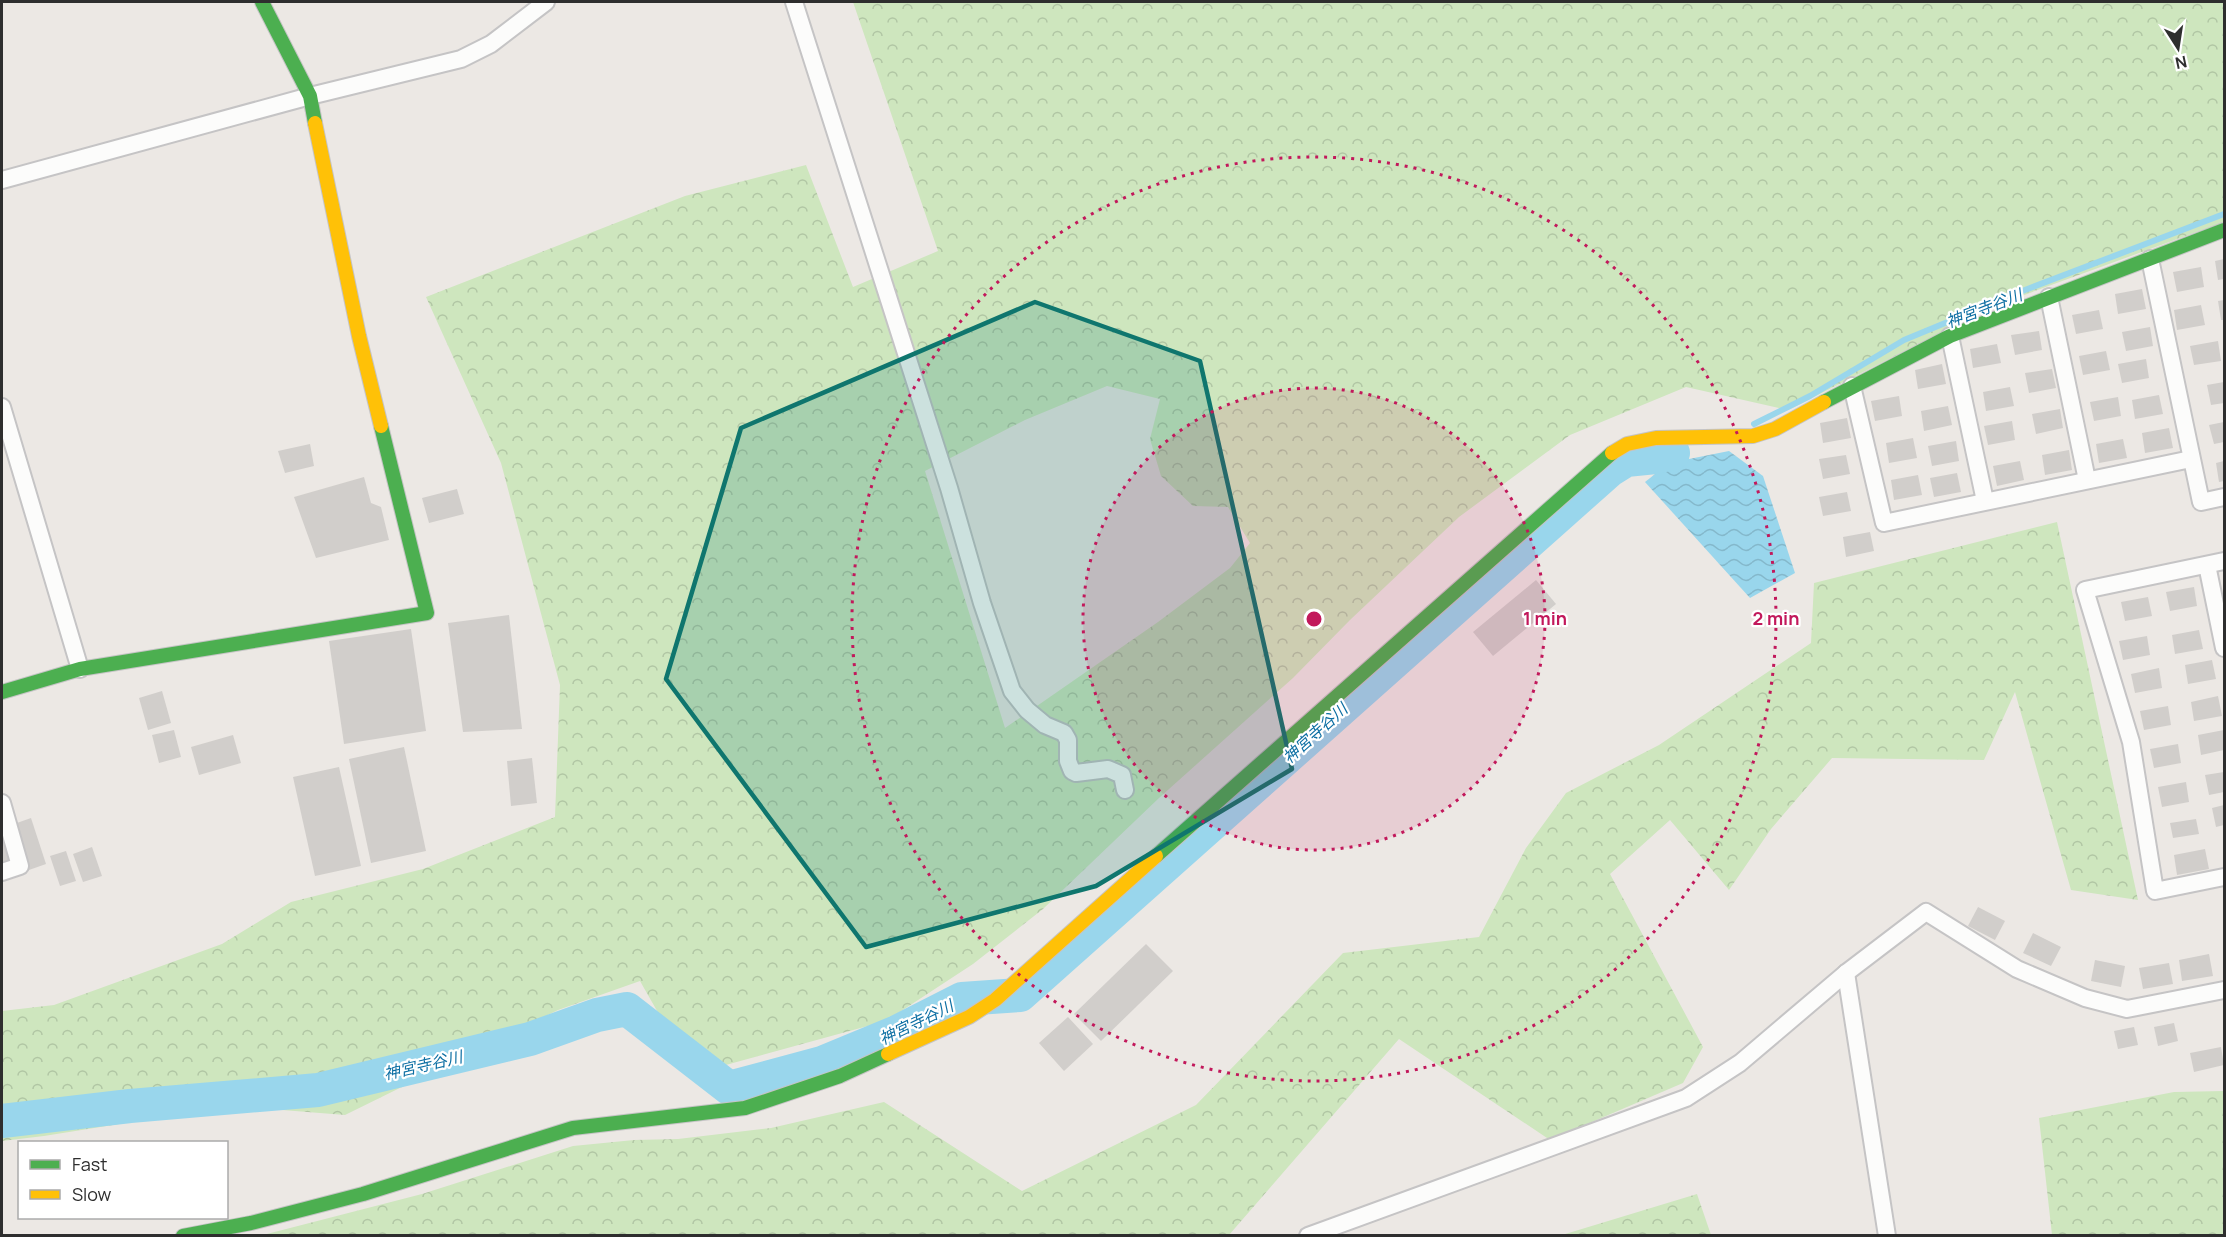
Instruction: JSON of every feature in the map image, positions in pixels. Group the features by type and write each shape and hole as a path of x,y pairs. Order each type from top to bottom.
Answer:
{"street":[{"path":"2,692 80,669 427,613 360,336 310,96 262,2"},
{"path":"2,180 310,96 461,59 491,44 546,2"},
{"path":"794,2 949,488 982,603 1012,691 1027,710 1045,725 1064,733 1068,740 1068,761 1072,771 1076,773 1114,770 1122,775 1125,790"},
{"path":"183,1236 251,1223 363,1194 573,1128 745,1108 840,1076 969,1017 996,1000 1605,457 1627,444 1656,438 1753,436 1774,429 1851,386 1950,336 2224,230"},
{"path":"2150,259 2201,502 2224,497"},
{"path":"2049,297 2087,480"},
{"path":"1950,336 1985,501"},
{"path":"1851,386 1884,523 2191,459"},
{"path":"2,407 80,669"},
{"path":"2224,561 2085,590 2131,742 2155,891 2224,877"},
{"path":"2207,565 2224,648"},
{"path":"2,803 20,866 2,872"},
{"path":"1308,1236 1686,1098 1740,1063 1846,973 1926,912 2017,969 2085,998 2127,1009 2224,990"},
{"path":"1846,973 1887,1236"}],"highlighted area":[{"path":"1035,302 1200,361 1292,769 1096,886 866,947 666,679 741,428"}],"green space":[{"path":"853,2 2224,2 2224,222 1994,306 1788,410 1686,387 1570,435 1459,517 1350,620 1293,678 1159,798 1043,909 973,964 886,1021 693,1074 640,981 558,1010 345,1115 232,1106 2,1141 2,1011 54,1005 222,944 291,902 423,869 555,817 560,685 501,463 426,297 685,196 806,165 853,287 938,251","holes":["1107,386 1160,399 1150,439 1161,476 1193,506 1228,507 1250,543 1230,568 1158,622 1005,728 925,471 1025,420"]},
{"path":"2057,522 2138,900 2071,890 2015,692 1984,760 1832,758 1771,829 1729,890 1670,820 1610,874 1703,1047 1683,1083 1550,1140 1399,1039 1229,1235 259,1236 422,1194 573,1146 634,1140 678,1139 771,1128 884,1102 1022,1191 1196,1105 1343,953 1479,937 1526,848 1566,793 1659,745 1811,643 1814,583"},
{"path":"2224,1091 2224,1235 2052,1235 2039,1118 2174,1092"},
{"path":"1697,1194 1711,1235 1562,1235"}],"water":[{"path":"1729,451 1763,476 1795,573 1750,598 1645,482 1669,463"}],"building":[{"path":"2224,259 2224,279 2218,280 2215,261"},
{"path":"2201,267 2204,287 2177,292 2173,272"},
{"path":"2142,289 2146,309 2118,314 2115,294"},
{"path":"2224,300 2224,320 2221,320 2218,301"},
{"path":"2201,305 2205,325 2177,330 2174,310"},
{"path":"2099,310 2103,329 2076,334 2072,315"},
{"path":"2150,327 2153,346 2126,351 2122,332"},
{"path":"2039,331 2042,350 2015,355 2011,335"},
{"path":"2218,341 2221,361 2194,365 2190,346"},
{"path":"1997,344 2001,363 1973,368 1970,349"},
{"path":"2106,351 2110,370 2083,375 2079,356"},
{"path":"2146,359 2149,378 2122,383 2118,364"},
{"path":"1942,364 1946,384 1918,389 1915,370"},
{"path":"2052,369 2056,388 2029,393 2025,373"},
{"path":"2224,382 2224,403 2211,405 2207,385"},
{"path":"2010,387 2014,406 1986,411 1983,392"},
{"path":"2159,395 2163,414 2135,419 2132,400"},
{"path":"1899,396 1902,416 1875,421 1871,401"},
{"path":"2118,397 2121,416 2094,421 2090,402"},
{"path":"1948,406 1952,425 1924,431 1921,411"},
{"path":"2060,409 2063,428 2036,434 2032,414"},
{"path":"1847,418 1851,438 1823,443 1820,423"},
{"path":"2012,421 2015,440 1988,445 1984,426"},
{"path":"2224,422 2224,442 2214,444 2209,425"},
{"path":"2169,428 2173,448 2145,453 2142,433"},
{"path":"1913,438 1917,458 1889,463 1886,443"},
{"path":"2123,439 2127,458 2099,463 2096,444"},
{"path":"1956,441 1959,461 1932,466 1928,446"},
{"path":"310,444 314,466 285,473 278,451"},
{"path":"2069,450 2072,470 2045,475 2042,455"},
{"path":"1846,455 1850,474 1823,479 1819,459"},
{"path":"2020,461 2024,480 1997,486 1993,466"},
{"path":"2224,461 2224,481 2219,482 2216,463"},
{"path":"1957,473 1961,492 1934,497 1930,478"},
{"path":"1918,475 1922,495 1894,500 1891,480"},
{"path":"364,477 371,503 381,507 389,540 316,558 294,497"},
{"path":"457,489 464,514 429,523 422,498"},
{"path":"1847,492 1851,511 1823,516 1819,497"},
{"path":"1870,532 1874,551 1846,557 1843,537"},
{"path":"1536,580 1556,604 1493,656 1473,632"},
{"path":"2194,587 2197,606 2170,611 2166,592"},
{"path":"2148,597 2152,616 2125,621 2121,602"},
{"path":"509,615 522,729 463,732 448,623"},
{"path":"411,629 426,731 344,744 329,641"},
{"path":"2199,630 2203,649 2175,654 2172,635"},
{"path":"2147,636 2150,655 2123,660 2119,641"},
{"path":"2212,660 2216,679 2188,684 2185,665"},
{"path":"2159,668 2162,688 2135,693 2131,674"},
{"path":"162,691 171,723 148,730 139,698"},
{"path":"2218,696 2222,716 2194,721 2191,702"},
{"path":"2168,706 2171,725 2144,730 2140,711"},
{"path":"174,730 181,757 159,763 152,735"},
{"path":"2224,730 2224,750 2201,755 2198,735"},
{"path":"233,735 241,763 199,775 191,747"},
{"path":"2178,744 2181,763 2154,768 2150,749"},
{"path":"404,747 426,851 371,863 349,759"},
{"path":"532,758 537,803 511,806 507,761"},
{"path":"339,767 361,866 315,876 293,777"},
{"path":"2224,772 2224,792 2209,795 2205,775"},
{"path":"2186,782 2189,802 2162,807 2158,787"},
{"path":"2224,805 2224,825 2216,827 2212,808"},
{"path":"31,818 46,864 29,870 14,824"},
{"path":"2196,819 2199,834 2173,838 2170,823"},
{"path":"2,821 15,862 2,866"},
{"path":"92,847 102,876 83,882 73,854"},
{"path":"2205,849 2209,869 2177,875 2174,855"},
{"path":"66,851 76,881 60,886 50,856"},
{"path":"1978,907 2005,921 1995,940 1968,926"},
{"path":"2033,933 2061,947 2051,966 2023,953"},
{"path":"1146,944 1173,971 1101,1041 1074,1014"},
{"path":"2209,954 2213,976 2182,981 2179,960"},
{"path":"2095,960 2125,966 2121,987 2091,981"},
{"path":"2169,963 2173,984 2143,989 2139,968"},
{"path":"1068,1017 1093,1044 1064,1071 1039,1043"},
{"path":"2174,1023 2178,1041 2158,1046 2154,1027"},
{"path":"2134,1027 2138,1045 2118,1049 2114,1031"},
{"path":"2221,1047 2224,1065 2194,1072 2190,1053"}],"waterway":[{"name":"神宮寺谷川","path":"1754,424 1810,396 1904,340 2025,290 2224,214"},
{"name":"神宮寺谷川","path":"2,1121 130,1106 318,1090 530,1039 597,1015 627,1009 729,1088 822,1063 897,1032 962,999 1020,995 1610,470 1626,460 1673,453"}],"traffic: fast":[{"path":"262,2 310,96 315,123"},
{"path":"1824,402 1950,336 2224,230"},
{"path":"2,692 80,669 427,613 381,426"},
{"path":"1156,856 1612,453"},
{"path":"183,1236 251,1223 363,1194 573,1128 745,1108 840,1076 888,1054"}],"traffic: slow":[{"path":"315,123 359,336 381,426"},
{"path":"1612,453 1627,444 1656,438 1753,436 1775,429 1824,402"},
{"path":"888,1054 969,1017 995,1000 1156,856"}]}
